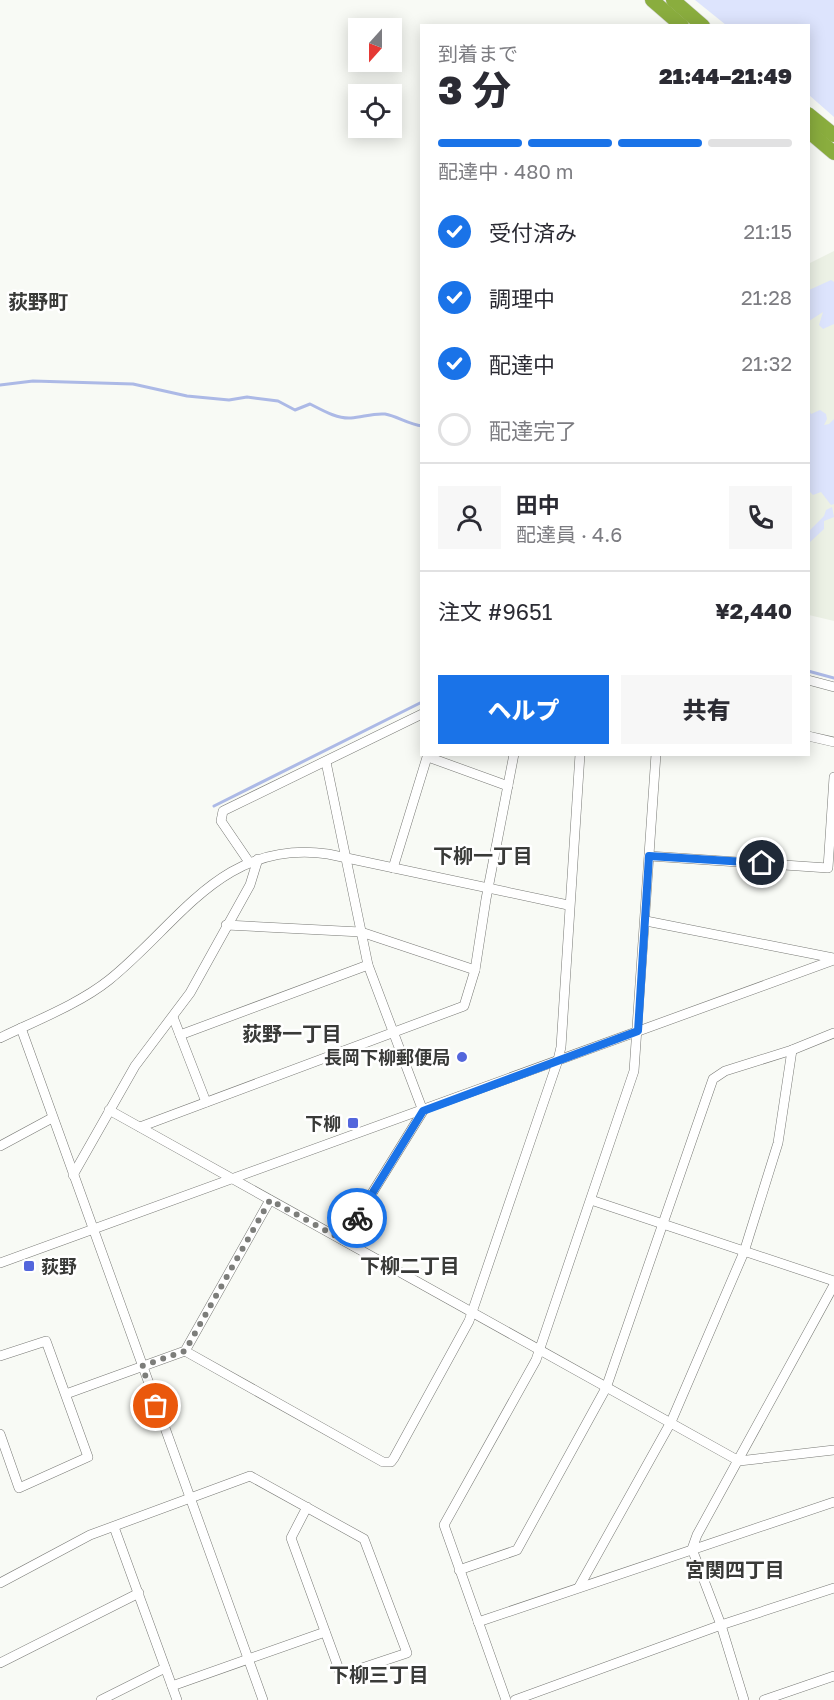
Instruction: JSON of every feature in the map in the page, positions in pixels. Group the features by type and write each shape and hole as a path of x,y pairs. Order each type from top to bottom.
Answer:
{"highway":[{"path":"652,0 680,24"},
{"path":"673,0 701,24"},
{"path":"810,116 834,135"},
{"path":"810,133 834,153"}],"street":[{"path":"810,681 834,687"},
{"path":"73,1175 135,1066 190,993 250,885 254,860 221,821 223,811 420,715"},
{"path":"810,736 834,742"},
{"path":"393,868 428,756 508,786"},
{"path":"140,1128 464,1006 475,970 514,756"},
{"path":"185,1351 387,1463 394,1458 472,1313 558,1060 561,1047 568,905 580,756"},
{"path":"506,1700 444,1529 445,1521 539,1351 634,1071 656,756"},
{"path":"326,762 368,966 423,1111"},
{"path":"649,856 828,868 834,777"},
{"path":"0,1038 86,996 108,981 197,896 219,878 254,860 300,852 346,857 568,905"},
{"path":"646,921 834,959"},
{"path":"226,925 361,932 475,970"},
{"path":"0,1263 231,1178 423,1111 834,959"},
{"path":"180,1035 368,966"},
{"path":"172,1017 206,1102"},
{"path":"21,1028 263,1700"},
{"path":"459,1570 517,1550 606,1388 714,1079 725,1071 792,1050 834,1033"},
{"path":"579,1587 671,1422 744,1252 778,1143 792,1050"},
{"path":"109,1110 739,1461 834,1450"},
{"path":"343,1240 423,1111"},
{"path":"0,1146 52,1118"},
{"path":"66,1394 185,1351 270,1200"},
{"path":"591,1200 834,1283 697,1535 692,1549 721,1625 744,1700"},
{"path":"0,1356 46,1341 88,1457 19,1488 0,1434"},
{"path":"0,1583 90,1535 250,1476 307,1507 364,1539 407,1653 341,1676 291,1538 307,1507"},
{"path":"478,1623 834,1502"},
{"path":"114,1527 177,1700"},
{"path":"515,1700 721,1625 834,1588"},
{"path":"0,1663 139,1593"},
{"path":"172,1686 325,1632"},
{"path":"101,1700 165,1668"},
{"path":"764,1700 834,1676"}],"shaded area":[{"path":"695,0 834,0 834,117 810,96 810,24 725,24"},
{"path":"834,251 834,621 810,615 810,263"},
{"path":"831,280 834,282 834,324 823,329 819,325 823,312 810,320 810,290"},
{"path":"820,410 826,414 827,419 824,425 834,419 834,504 831,505 821,492 813,495 810,492 810,412 811,414"},
{"path":"832,507 834,517 824,521 824,529 810,542 810,530 824,516 826,510"}],"waterway":[{"path":"0,385 33,381 133,384 187,396 229,400 247,397 278,401 295,410 310,404 330,414 346,418 385,414 420,426"},
{"path":"810,672 834,678"},
{"path":"214,806 420,703"}],"way so far":[{"path":"156,1406 142,1366 185,1351 270,1200 343,1240 357,1218"}],"place":[{"name":"長岡下柳郵便局","path":"462,1057"},
{"name":"下柳","path":"353,1123"},
{"name":"荻野","path":"29,1266"}],"district":[{"name":"荻野町","path":"38,301"},
{"name":"下柳一丁目","path":"483,855"},
{"name":"荻野一丁目","path":"292,1033"},
{"name":"下柳二丁目","path":"410,1265"},
{"name":"宮関四丁目","path":"735,1569"},
{"name":"下柳三丁目","path":"379,1674"}],"route":[{"path":"357,1218 423,1111 638,1031 649,856 762,863"}]}
